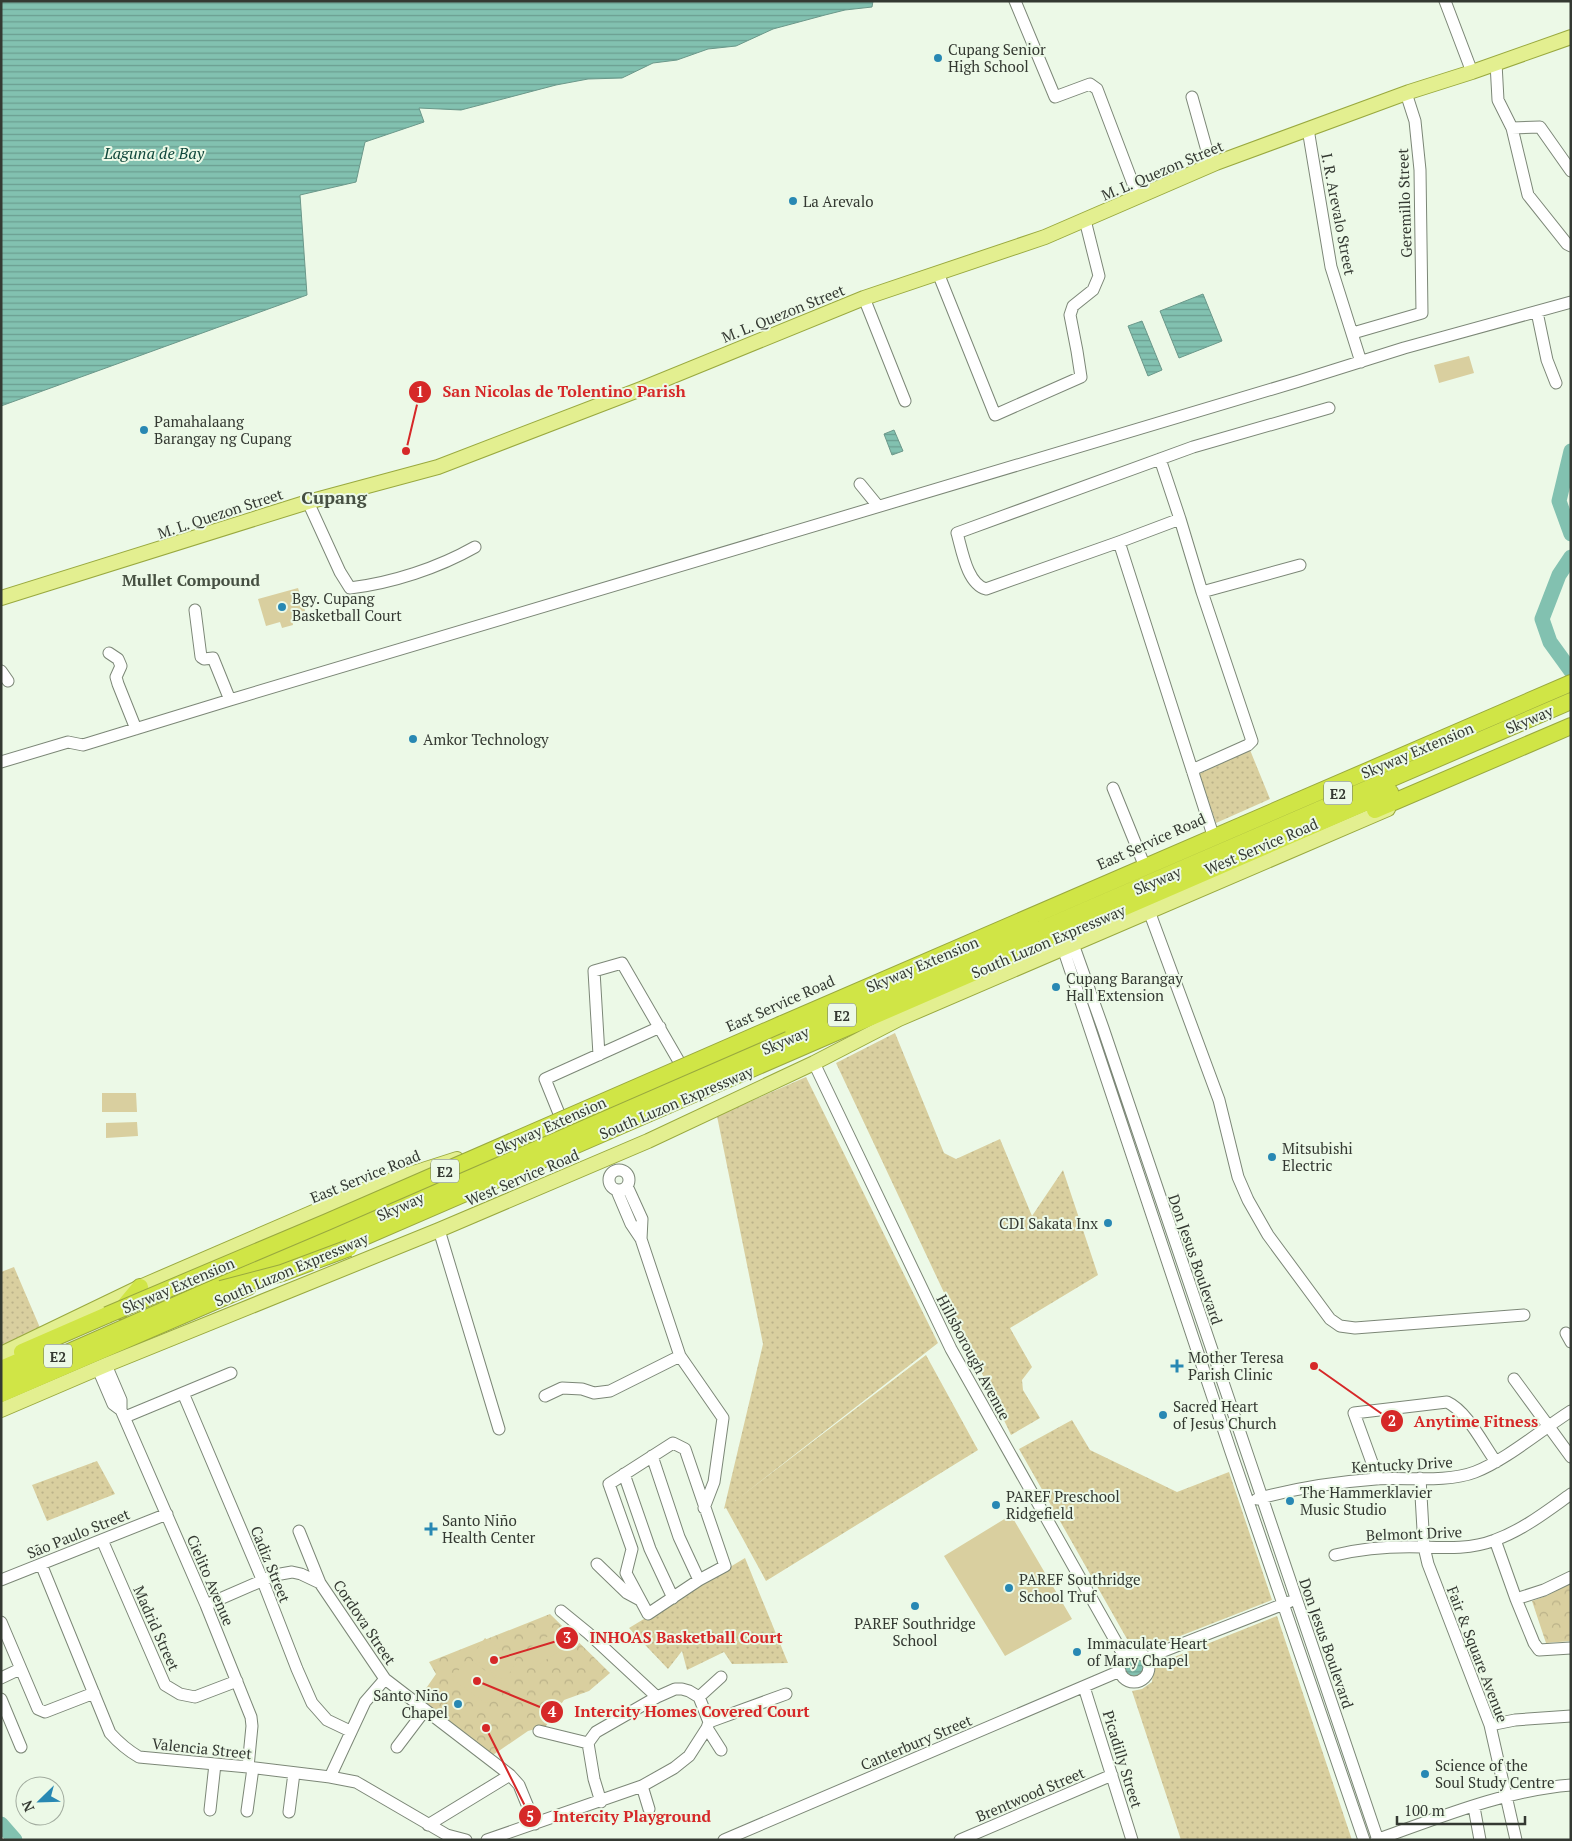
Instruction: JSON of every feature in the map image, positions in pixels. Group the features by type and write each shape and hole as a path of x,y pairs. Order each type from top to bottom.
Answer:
{"highway":[{"name":"Skyway Extension","path":"109,1319 327,1222 1570,683"},
{"name":"Skyway","path":"1,1382 446,1186 1571,701"},
{"name":"Skyway","path":"1,1389 221,1289 1571,709"},
{"name":"South Luzon Expressway","path":"1,1394 1571,713"},
{"name":"Skyway Extension","path":"221,1289 282,1273 398,1232 684,1110 806,1054 1571,728"},
{"path":"109,1319 140,1288"},
{"name":"E2","path":"1,1360 109,1319"},
{"name":"E2","path":"1,1369 109,1319"}],"main road":[{"name":"M. L. Quezon Street","path":"1,598 308,502 438,467 641,389 864,298 1045,237 1211,166 1308,129 1406,93 1571,37"},
{"name":"East Service Road","path":"1,1354 140,1288 376,1186 495,1145 1212,832 1570,683"},
{"name":"West Service Road","path":"1,1410 439,1230 608,1158 729,1104 899,1019 1571,728"}],"street":[{"path":"1015,1 1055,97 1090,84 1097,90 1138,197"},
{"path":"1445,1 1472,72"},
{"path":"1496,63 1498,100 1512,128 1528,195 1567,244 1571,246"},
{"name":"Geremillo Street","path":"1353,333 1422,313 1420,170 1415,121 1406,93"},
{"path":"1192,97 1211,166"},
{"path":"1512,128 1540,127 1571,171"},
{"name":"I. R. Arevalo Street","path":"1308,129 1331,267 1361,362"},
{"path":"938,273 995,415 1081,377 1070,310 1092,290 1099,276 1085,220"},
{"path":"864,298 905,401"},
{"path":"1,762 68,742 83,745 1418,344 1571,302"},
{"path":"1537,312 1547,360 1556,383"},
{"path":"1180,519 986,589 980,587 971,578 957,533 1219,439 1329,408"},
{"path":"1160,459 1252,741 1248,746 1192,770"},
{"path":"860,484 878,506"},
{"path":"308,502 340,572 350,588 374,585 452,560 475,547"},
{"path":"1119,542 1212,832"},
{"path":"1202,592 1300,566"},
{"path":"195,610 201,657 213,658 230,700"},
{"path":"109,653 118,659 121,666 116,677 136,729"},
{"path":"1113,788 1143,862"},
{"path":"1149,912 1219,1100 1238,1176 1248,1200 1268,1235 1330,1318 1340,1326 1355,1328 1524,1315"},
{"name":"Don Jesus Boulevard","path":"1068,946 1134,1120 1377,1840"},
{"name":"Don Jesus Boulevard","path":"1068,946 1122,1124 1364,1840"},
{"path":"599,1054 594,971 622,963 681,1065"},
{"path":"560,1116 545,1079 660,1027"},
{"name":"Hillsborough Avenue","path":"814,1063 951,1349 1124,1656"},
{"path":"1122,1124 1134,1120"},
{"path":"608,1158 614,1171"},
{"path":"625,1189 610,1186 610,1175 614,1171 621,1170 629,1180 625,1189 631,1224 641,1239 680,1356 723,1418 714,1482 704,1508"},
{"path":"439,1230 499,1429"},
{"path":"546,1396 562,1388 582,1389 594,1393 610,1391 680,1356"},
{"name":"Cielito Avenue","path":"102,1367 110,1386 112,1404 123,1413 206,1605 251,1717 251,1767 247,1812"},
{"path":"123,1413 183,1393 231,1373"},
{"path":"1514,1379 1571,1457"},
{"name":"Cadiz Street","path":"183,1393 262,1580 296,1669 312,1703 327,1720 350,1731"},
{"path":"1378,1479 1354,1413 1447,1402 1455,1406 1463,1414 1496,1462"},
{"name":"Kentucky Drive","path":"1248,1501 1313,1486 1378,1479 1458,1477 1496,1462 1571,1412"},
{"path":"673,1443 685,1449 725,1566 699,1580 648,1614 626,1573 632,1549 609,1484 624,1474 673,1443"},
{"path":"652,1456 679,1537 699,1580"},
{"path":"624,1474 650,1549 673,1598"},
{"name":"Fair & Square Avenue","path":"1420,1478 1424,1547 1428,1564 1490,1725 1516,1840"},
{"path":"696,1479 714,1482"},
{"name":"Belmont Drive","path":"1335,1555 1364,1548 1424,1547 1441,1549 1463,1547 1495,1540 1517,1530 1571,1494"},
{"name":"São Paulo Street","path":"1,1580 166,1514"},
{"path":"299,1531 320,1582"},
{"name":"Madrid Street","path":"102,1540 166,1685 180,1694 195,1697 237,1681"},
{"path":"1495,1540 1534,1644 1539,1650 1571,1648"},
{"path":"1270,1566 1284,1562"},
{"name":"Valencia Street","path":"41,1564 110,1733 118,1743 128,1750 139,1756 251,1767 356,1782 447,1836 466,1840"},
{"path":"597,1564 627,1593 640,1600"},
{"name":"Cordova Street","path":"206,1605 275,1575 292,1572 320,1582 385,1678 510,1775 519,1785 535,1824"},
{"path":"614,1580 626,1573"},
{"path":"1516,1599 1544,1590 1571,1577"},
{"path":"1146,1658 1296,1599"},
{"path":"564,1613 657,1697"},
{"path":"1,1622 38,1708 45,1712 94,1693"},
{"path":"1132,1652 1143,1654 1146,1658 1149,1668 1145,1677 1141,1680 1131,1681 1122,1676 1120,1663 1124,1656 1132,1652"},
{"path":"1,1678 20,1668"},
{"name":"Canterbury Street","path":"724,1840 1120,1671"},
{"path":"699,1697 721,1677"},
{"path":"330,1777 365,1702 385,1678"},
{"name":"Picadilly Street","path":"1084,1687 1132,1840"},
{"path":"601,1802 594,1779 588,1743 596,1732 674,1689 689,1691 699,1697 708,1725 721,1750"},
{"path":"487,1840 601,1802 642,1786 674,1768 689,1756 708,1725 786,1694"},
{"path":"1,1699 21,1747"},
{"path":"397,1747 425,1710"},
{"path":"1490,1725 1515,1720 1571,1716"},
{"path":"539,1731 588,1743"},
{"path":"210,1810 215,1764"},
{"path":"289,1812 294,1773"},
{"path":"428,1825 510,1775"},
{"name":"Brentwood Street","path":"960,1840 1112,1775"},
{"path":"1377,1840 1411,1834 1474,1807 1506,1796 1543,1788 1571,1785"},
{"path":"642,1786 649,1809"},
{"path":"1350,1796 1362,1792"},
{"path":"1474,1807 1480,1840"}],"green space":[{"path":"1469,356 1474,373 1439,383 1434,365"},
{"name":"Bgy. Cupang Basketball Court","path":"298,588 306,614 292,619 293,625 282,628 280,622 266,626 258,599"},
{"path":"1250,750 1270,799 1216,823 1199,774"},
{"path":"895,1033 944,1153 956,1159 1000,1139 1032,1216 1063,1170 1098,1275 1010,1328 1032,1367 1022,1380 1023,1390 1040,1418 1011,1435 836,1063"},
{"path":"806,1077 938,1343 735,1501 926,1355 978,1450 766,1581 726,1508 724,1509 763,1344 717,1116"},
{"path":"102,1093 136,1093 137,1112 102,1112"},
{"path":"137,1122 138,1136 106,1138 106,1123"},
{"path":"14,1267 41,1330 1,1348 1,1272"},
{"path":"1072,1420 1090,1450 1177,1492 1229,1472 1272,1600 1147,1649 1138,1639 1127,1639 1019,1449"},
{"path":"97,1461 115,1494 47,1521 32,1485"},
{"name":"PAREF Southridge School Truf","path":"1011,1515 1072,1619 1005,1656 944,1556"},
{"path":"745,1558 788,1663 732,1664 724,1652 687,1670 682,1651 668,1669 629,1628"},
{"path":"1571,1583 1571,1641 1546,1643 1532,1601"},
{"path":"550,1614 610,1673 589,1691 564,1700 546,1726 528,1731 490,1757 418,1700 436,1674 429,1662"},
{"path":"1277,1616 1352,1840 1181,1840 1132,1691 1142,1689 1152,1682 1154,1665"},
{"path":"558,1630 568,1646 539,1664 529,1648"},
{"path":"485,1638 517,1662 504,1681 471,1657"},
{"path":"468,1658 502,1683 487,1704 452,1679"}],"water":[{"name":"Laguna de Bay","path":"1,1 873,1 872,7 845,10 773,29 736,46 708,49 677,60 653,63 622,78 588,79 556,85 461,110 419,108 424,122 365,142 356,182 300,195 307,295 1,406"},
{"path":"1203,294 1222,341 1179,358 1160,311"},
{"path":"1142,321 1162,370 1148,376 1128,326"},
{"path":"894,430 903,451 892,455 884,434"},
{"path":"1134,1656 1142,1659 1145,1667 1142,1675 1134,1678 1126,1675 1123,1667 1126,1659"}],"waterway":[{"path":"1571,451 1559,501 1571,534"},
{"path":"1571,557 1559,575 1542,619 1550,642 1571,671"},
{"path":"1,1824 15,1840"}],"place":[{"name":"Cupang Senior High School","path":"938,58"},
{"name":"La Arevalo","path":"793,201"},
{"name":"Pamahalaang Barangay ng Cupang","path":"144,430"},
{"name":"San Nicolas de Tolentino Parish","path":"406,451"},
{"name":"Bgy. Cupang Basketball Court","path":"282,607"},
{"name":"Amkor Technology","path":"413,739"},
{"name":"Cupang Barangay Hall Extension","path":"1056,987"},
{"name":"Mitsubishi Electric","path":"1272,1157"},
{"name":"CDI Sakata Inx","path":"1108,1223"},
{"name":"Mother Teresa Parish Clinic","path":"1177,1366"},
{"name":"Anytime Fitness","path":"1314,1366"},
{"name":"Sacred Heart of Jesus Church","path":"1163,1415"},
{"name":"The Hammerklavier Music Studio","path":"1290,1501"},
{"name":"PAREF Preschool Ridgefield","path":"996,1505"},
{"name":"Santo Niño Health Center","path":"431,1529"},
{"name":"PAREF Southridge School Truf","path":"1009,1588"},
{"name":"PAREF Southridge School","path":"915,1606"},
{"name":"Immaculate Heart of Mary Chapel","path":"1077,1652"},
{"name":"INHOAS Basketball Court","path":"494,1660"},
{"name":"Intercity Homes Covered Court","path":"477,1681"},
{"name":"Santo Niño Chapel","path":"458,1704"},
{"name":"Intercity Playground","path":"486,1728"},
{"name":"Science of the Soul Study Centre","path":"1425,1774"}],"district":[{"name":"Cupang","path":"334,497"},
{"name":"Mullet Compound","path":"191,580"}]}
